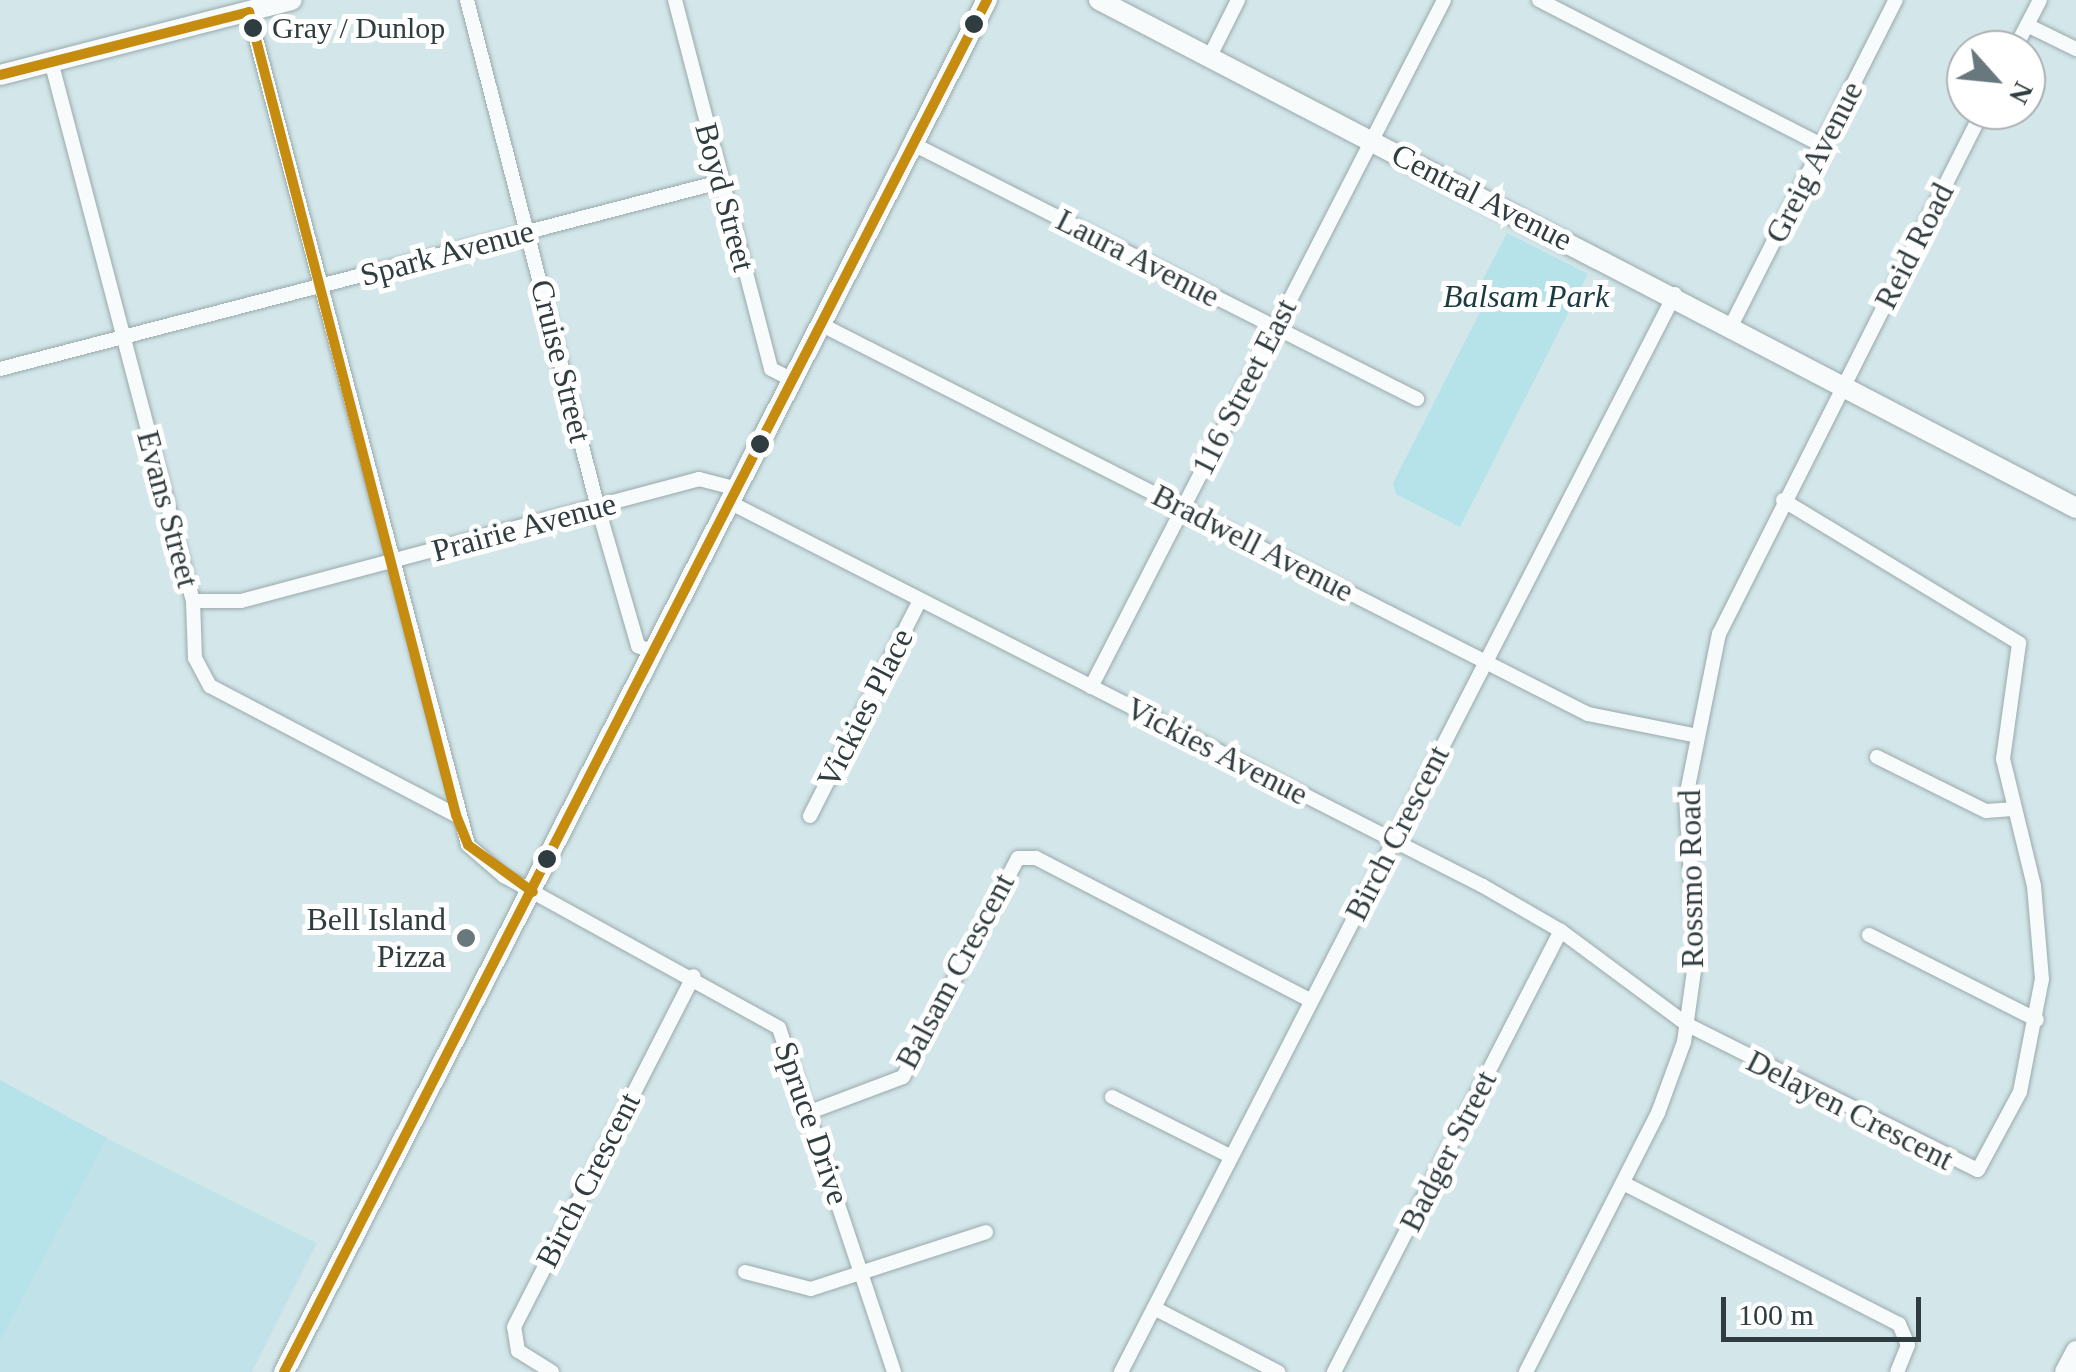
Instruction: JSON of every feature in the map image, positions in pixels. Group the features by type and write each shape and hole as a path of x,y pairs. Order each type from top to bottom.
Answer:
{"street":[{"path":"0,75 292,0"},
{"name":"Cruise Street","path":"467,0 598,508 638,646 655,653"},
{"name":"Boyd Street","path":"674,0 772,369 793,380"},
{"path":"284,1372 533,892 986,0"},
{"name":"Central Avenue","path":"1099,0 2026,475 2076,508"},
{"path":"1209,58 1238,0"},
{"name":"116 Street East","path":"1091,687 1444,0"},
{"path":"1539,0 1822,145"},
{"name":"Greig Avenue","path":"1732,324 1896,0"},
{"path":"2024,30 2040,0"},
{"path":"249,12 456,815"},
{"path":"2026,25 2076,50"},
{"name":"Evans Street","path":"51,61 194,602 195,658 210,686 456,815"},
{"name":"Reid Road","path":"1844,382 1973,130"},
{"name":"Laura Avenue","path":"912,144 1417,400"},
{"name":"Spark Avenue","path":"0,369 720,182"},
{"name":"Birch Crescent","path":"1121,1372 1675,294"},
{"name":"Bradwell Avenue","path":"822,325 1588,714 1693,735"},
{"name":"Rossmo Road","path":"1526,1372 1624,1184 1672,1080 1686,1024 1696,956 1686,827 1693,735 1729,608 1844,382"},
{"name":"Central Avenue","path":"2026,475 2076,492"},
{"name":"Prairie Avenue","path":"194,602 211,608 699,479 735,496"},
{"name":"Vickies Avenue","path":"735,496 920,600 1392,839 1561,931 1686,1024"},
{"name":"Delayen Crescent","path":"1686,1024 1972,1171 1987,1164 2008,1122 2036,1020 2039,918 2003,759 2018,643 1784,500"},
{"name":"Vickies Place","path":"810,816 920,600"},
{"path":"1877,756 1986,811 2012,808"},
{"name":"Spruce Drive","path":"456,815 468,846 533,892 694,976 779,1028 894,1372"},
{"name":"Balsam Crescent","path":"810,1112 903,1077 1018,858 1036,858 1310,1000"},
{"name":"Badger Street","path":"1334,1372 1561,931"},
{"path":"1869,935 2036,1020"},
{"name":"Birch Crescent","path":"552,1372 518,1351 514,1327 694,976"},
{"path":"1112,1097 1230,1156"},
{"path":"1624,1184 1899,1324 1908,1345 1897,1372"},
{"path":"745,1272 812,1289 986,1232"},
{"path":"1154,1308 1278,1372"},
{"path":"2065,1372 2076,1351"}],"shaded area":[{"path":"107,1138 317,1243 252,1372 0,1372 0,1342"}],"green space":[{"name":"Balsam Park","path":"1507,233 1588,274 1460,527 1396,494 1393,483 1480,312 1473,298"},
{"path":"0,1080 107,1138 0,1342"}],"transit line":[{"path":"284,1372 987,0"},
{"path":"0,75 249,12 456,815 468,845 533,892"}],"place":[{"name":"Gray / Dunlop","path":"253,28"},
{"name":"Bell Island Pizza","path":"466,938"}]}
